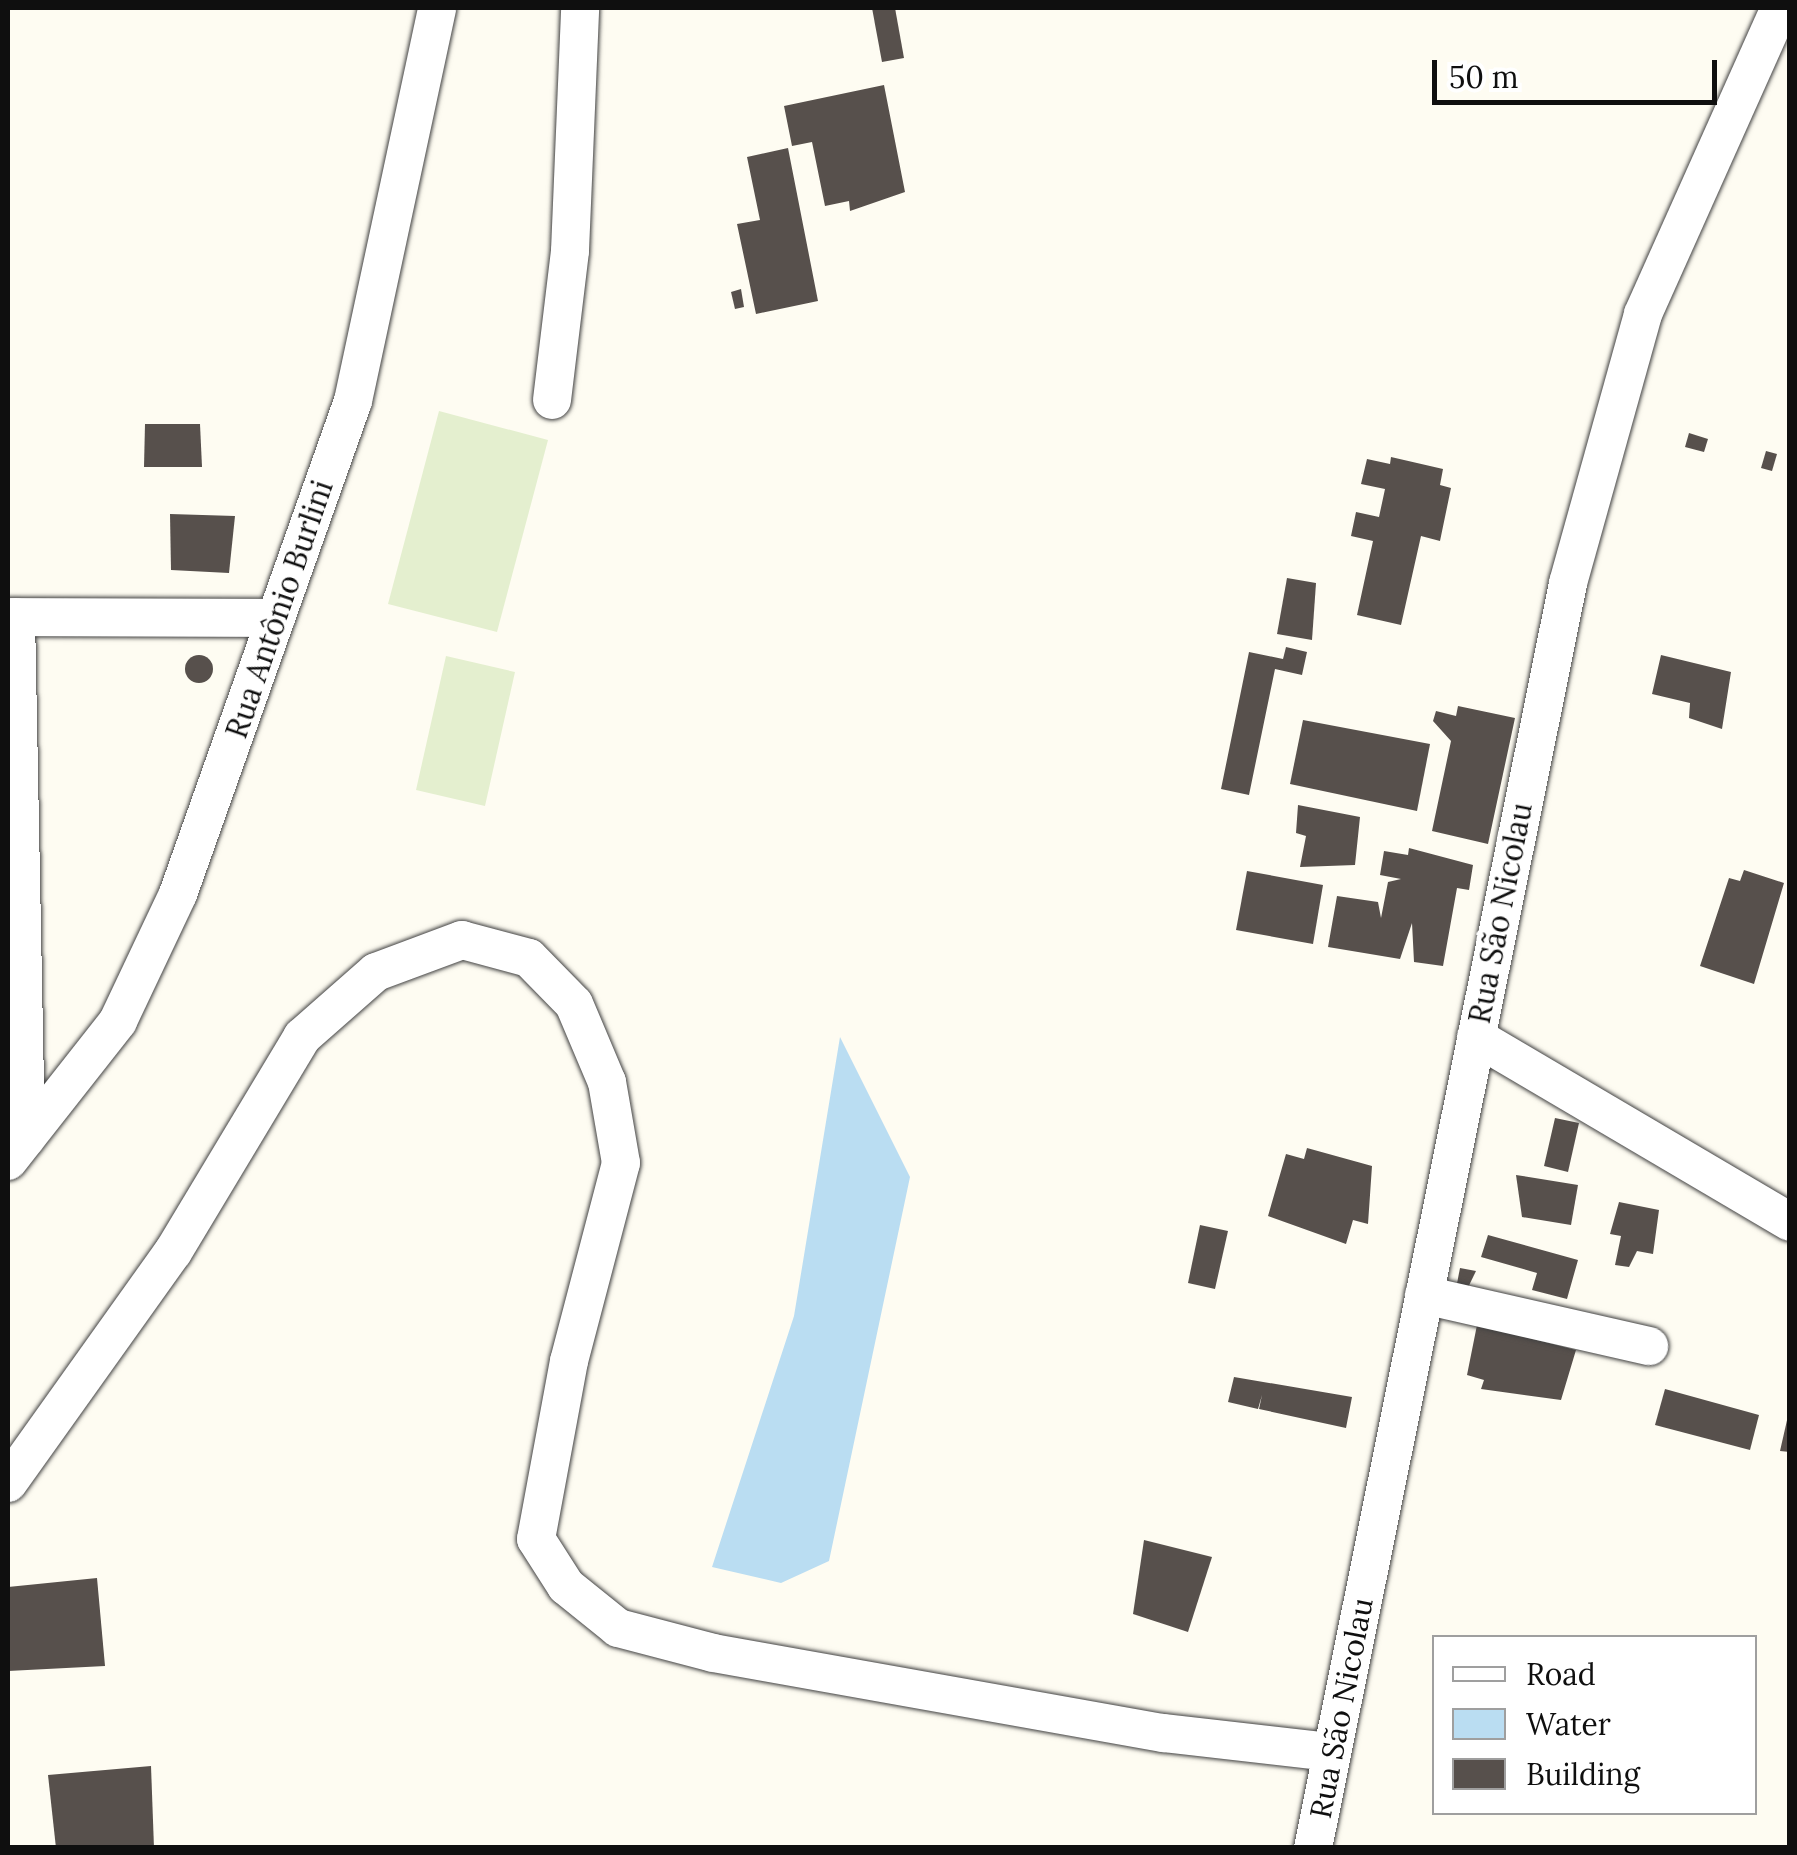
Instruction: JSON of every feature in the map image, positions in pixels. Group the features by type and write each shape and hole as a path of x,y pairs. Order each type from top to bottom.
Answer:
{"street":[{"name":"Rua Antônio Burlini","path":"17,1150 70,1089 152,964 353,401 437,8"},
{"path":"552,400 580,8"},
{"name":"Rua São Nicolau","path":"1313,1848 1476,1038 1611,419 1679,222 1780,8"},
{"path":"17,1150 12,617 276,618"},
{"path":"8,1483 173,1252 302,1037 376,972 462,940 529,958 574,1004 607,1082 620,1163 569,1360 536,1539 566,1586 618,1628 713,1653 1164,1733 1332,1752"},
{"path":"1476,1038 1790,1222"},
{"path":"1424,1295 1649,1346"}],"green space":[{"path":"439,411 548,440 497,632 388,604"},
{"path":"446,656 515,672 485,806 416,790"}],"water":[{"path":"840,1037 910,1177 829,1561 781,1583 712,1567 794,1316"}],"building":[{"path":"872,8 895,8 904,58 882,62"},
{"path":"884,85 905,192 850,211 849,201 825,206 812,142 792,146 784,106"},
{"path":"788,148 818,301 756,314 737,224 760,220 747,157"},
{"path":"741,289 744,307 735,309 731,292"},
{"path":"145,424 200,424 202,467 144,467"},
{"path":"1689,433 1708,439 1704,452 1685,447"},
{"path":"1766,451 1777,454 1772,471 1761,468"},
{"path":"1391,457 1443,469 1440,485 1451,488 1440,541 1421,536 1401,625 1357,615 1373,541 1351,536 1356,512 1379,517 1385,489 1361,484 1367,459 1390,464"},
{"path":"170,514 235,516 229,573 171,570"},
{"path":"1287,578 1316,583 1312,640 1277,634"},
{"path":"1286,647 1307,652 1302,675 1275,669 1249,795 1221,789 1249,652 1283,659"},
{"path":"199,655 209,659 213,669 209,679 199,683 189,679 185,669 189,659"},
{"path":"1661,655 1731,672 1722,729 1689,718 1690,703 1652,694"},
{"path":"1458,706 1515,718 1488,844 1432,831 1451,741 1433,721 1436,711 1456,716"},
{"path":"1303,720 1430,744 1417,811 1290,784"},
{"path":"1298,805 1360,817 1355,865 1300,867 1306,836 1296,833"},
{"path":"1409,848 1473,865 1469,890 1457,888 1443,966 1414,962 1412,923 1400,959 1328,947 1337,896 1378,902 1381,918 1388,882 1401,879 1380,875 1384,851 1408,855"},
{"path":"1744,870 1784,883 1754,984 1700,966 1729,878 1740,881"},
{"path":"1247,871 1323,885 1313,944 1236,930"},
{"path":"1555,1118 1579,1123 1568,1172 1544,1166"},
{"path":"1307,1148 1372,1166 1368,1224 1353,1220 1346,1244 1268,1216 1286,1154 1304,1159"},
{"path":"1516,1175 1578,1185 1571,1225 1522,1217"},
{"path":"1619,1202 1659,1210 1653,1254 1637,1251 1629,1267 1615,1265 1621,1236 1610,1234"},
{"path":"1200,1225 1228,1231 1215,1289 1188,1283"},
{"path":"1488,1235 1578,1260 1567,1299 1532,1290 1537,1273 1481,1257"},
{"path":"1460,1268 1476,1271 1462,1300 1454,1299"},
{"path":"1477,1325 1576,1350 1561,1400 1481,1389 1484,1380 1467,1375"},
{"path":"1234,1377 1352,1397 1346,1428 1259,1409 1262,1395 1258,1409 1228,1402"},
{"path":"1665,1389 1759,1415 1750,1450 1655,1425"},
{"path":"1790,1407 1790,1452 1780,1451"},
{"path":"1144,1540 1212,1557 1188,1632 1133,1614"},
{"path":"97,1578 105,1666 8,1671 8,1587"},
{"path":"151,1766 154,1848 56,1848 48,1775"}]}
